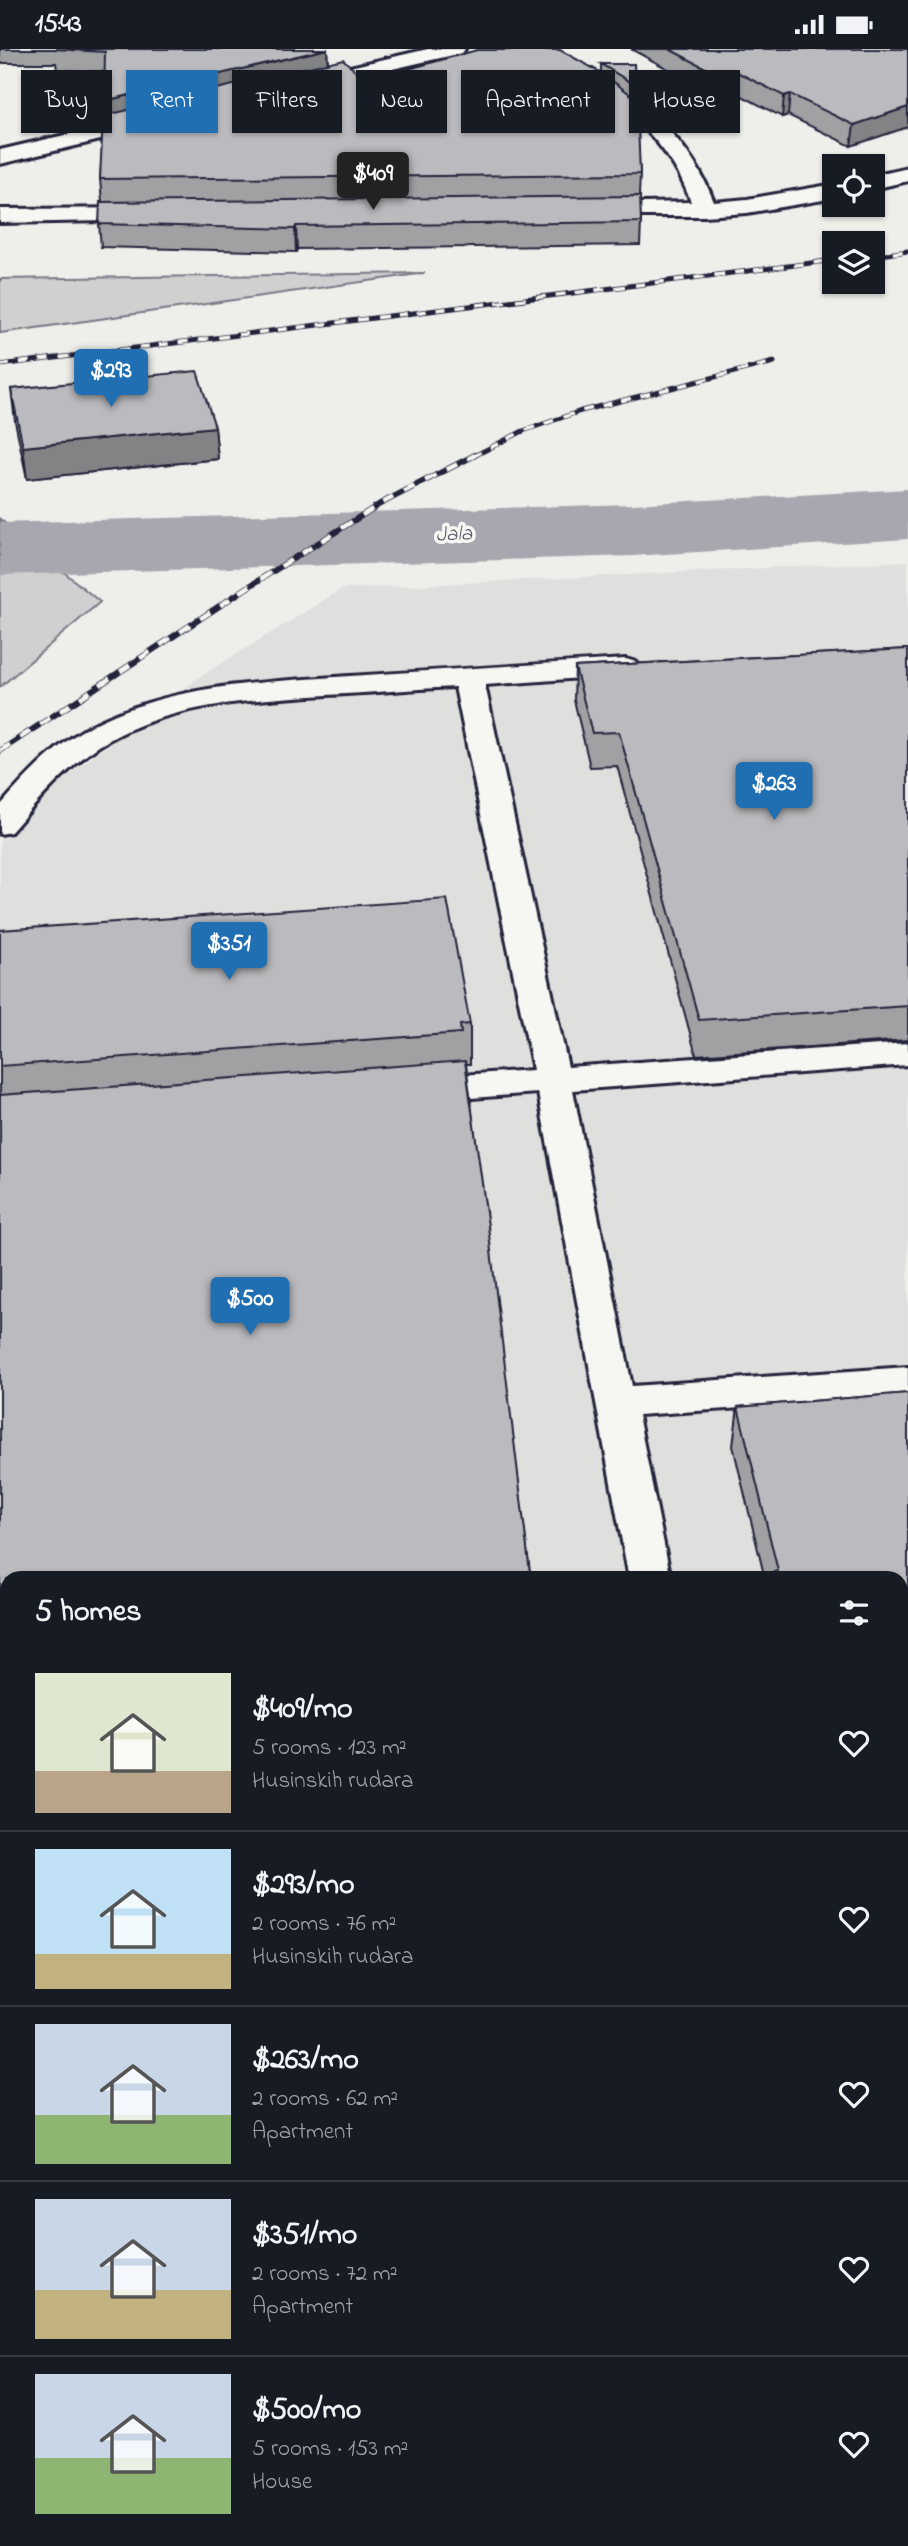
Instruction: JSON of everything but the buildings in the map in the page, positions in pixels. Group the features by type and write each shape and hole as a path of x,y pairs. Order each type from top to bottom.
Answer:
{"street":[{"path":"356,49 360,56 358,70"},
{"path":"362,70 455,49"},
{"path":"529,49 650,118 688,163 699,186 705,209"},
{"path":"0,157 126,126"},
{"path":"885,179 908,174"},
{"path":"567,211 705,209 747,206 822,193"},
{"path":"0,216 180,215"},
{"path":"0,825 69,752 106,730 189,699 229,693 468,676 660,666"},
{"path":"468,676 553,1080 648,1571"},
{"path":"387,1093 908,1054"},
{"path":"616,1402 908,1382"}],"shaded area":[{"path":"425,273 0,333 0,279"},
{"path":"0,519 100,602 0,687"},
{"path":"908,561 908,1571 0,1571 0,826 201,676 342,589"}],"waterway":[{"name":"Jala","path":"0,549 633,530 908,514"}],"railway":[{"path":"885,254 908,251"},
{"path":"0,365 822,262"},
{"path":"472,457 523,431 581,411 774,362"},
{"path":"0,751 245,589 380,504 475,455"}]}
